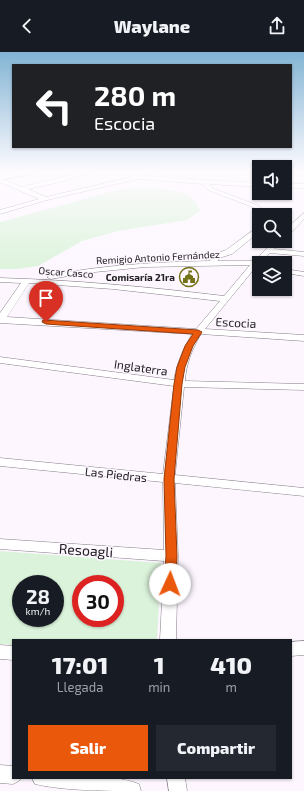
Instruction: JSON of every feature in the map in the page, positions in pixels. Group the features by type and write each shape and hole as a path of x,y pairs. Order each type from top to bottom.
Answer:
{"street":[{"path":"0,212 23,205"},
{"path":"292,227 304,215"},
{"path":"213,264 216,257 229,252 252,234"},
{"path":"264,256 271,248"},
{"path":"268,251 304,254"},
{"name":"Remigio Antonio Fernández","path":"39,280 101,269 145,265 213,264 252,266"},
{"path":"168,639 171,556 169,479 181,367 189,346 198,332 226,298 252,270"},
{"path":"292,273 304,274"},
{"name":"Oscar Casco","path":"0,280 39,280 226,298"},
{"path":"0,319 27,280"},
{"name":"Escocia","path":"0,319 304,338"},
{"name":"Inglaterra","path":"0,360 178,384 304,388"},
{"name":"Las Piedras","path":"0,462 304,492"},
{"name":"Resoagli","path":"0,544 171,556"},
{"path":"292,649 304,648"},
{"path":"0,652 12,653"},
{"path":"0,774 12,775"},
{"path":"49,779 132,791"},
{"path":"176,779 178,791"}],"green space":[{"path":"61,205 197,205 200,211 187,220 118,231 82,241 38,266 17,269 0,269 0,222"},
{"path":"0,551 161,563 157,639 12,639 12,645 0,644"}],"place":[{"name":"Comisaría 21ra","path":"189,277"}],"route":[{"path":"46,322 198,332 189,346 181,367 178,384 169,479 171,556 170,584"}]}
